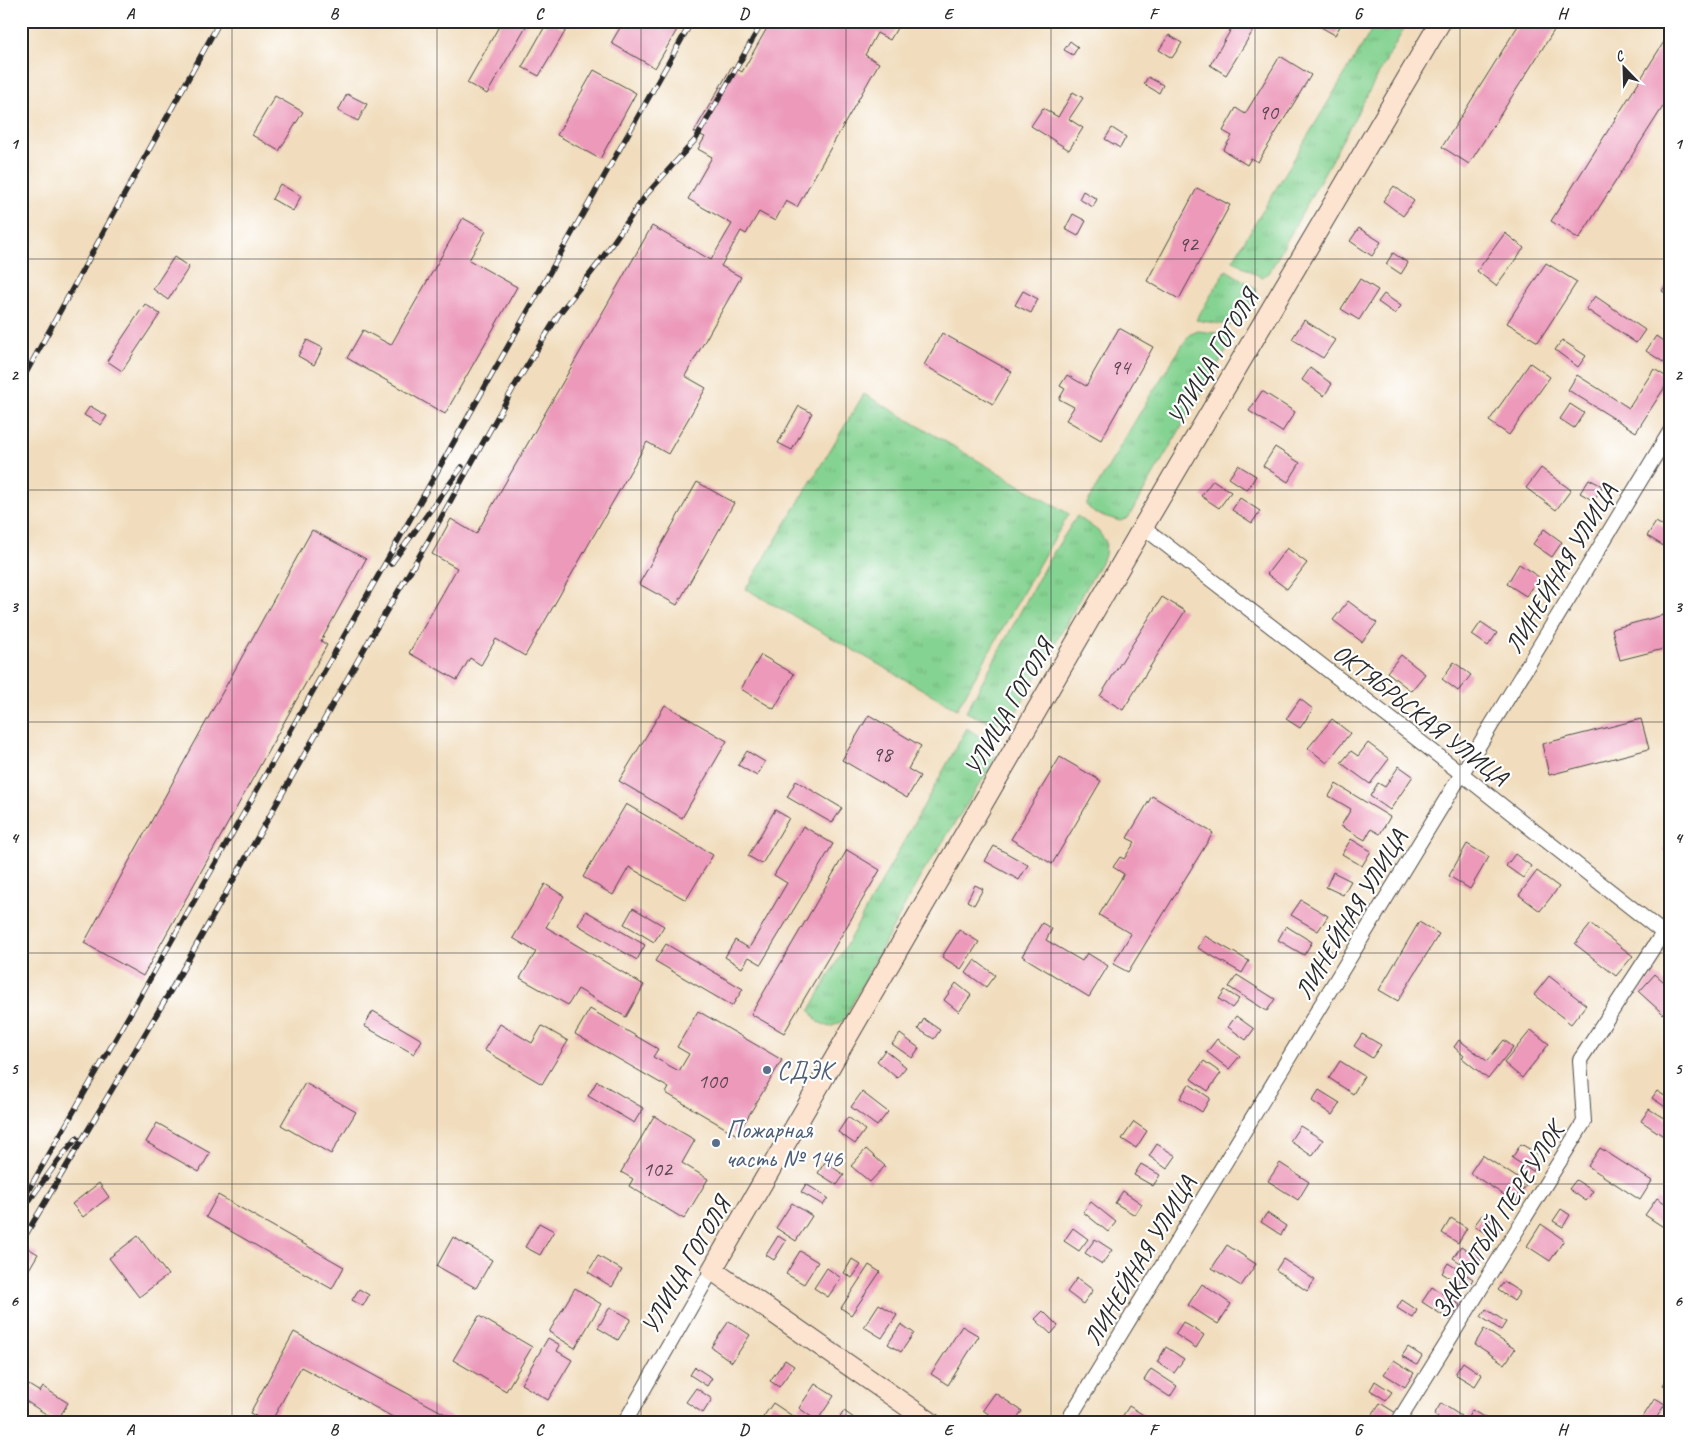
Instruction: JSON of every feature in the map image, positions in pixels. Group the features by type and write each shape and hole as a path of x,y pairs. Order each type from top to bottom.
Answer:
{"street":[{"name":"УЛИЦА ГОГОЛЯ","path":"625,1422 1142,527 1441,21"},
{"name":"ЛИНЕЙНАЯ УЛИЦА","path":"1067,1422 1671,430"},
{"name":"ОКТЯБРЬСКАЯ УЛИЦА","path":"1142,527 1462,774 1667,936"},
{"name":"ЗАКРЫТЫЙ ПЕРЕУЛОК","path":"1398,1422 1584,1122 1580,1060 1667,936"},
{"path":"712,1270 930,1422"}],"green space":[{"path":"1377,21 1408,21 1269,273 1262,277 1253,273 1233,260"},
{"path":"1226,270 1256,289 1256,297 1239,324 1228,325 1196,320"},
{"path":"1198,331 1225,334 1229,341 1226,351 1128,518 1120,521 1094,513 1086,505 1148,399 1189,335"},
{"path":"864,394 1069,514 957,709 746,589"},
{"path":"1077,516 1098,531 1106,542 1105,555 1011,721 1005,723 993,722 966,712 1048,561"},
{"path":"967,728 990,744 995,760 919,879 843,1021 830,1027 818,1022 810,1010"}],"building":[{"path":"502,21 529,21 487,94 467,83"},
{"path":"548,21 566,30 539,76 522,67"},
{"path":"624,21 682,21 655,68 611,43"},
{"path":"771,21 900,23 890,40 877,33 865,55 879,63 797,207 786,201 775,221 759,212 746,234 741,231 721,266 741,277 685,376 706,388 668,454 647,442 525,656 496,639 481,665 470,658 457,680 409,653 457,568 432,554 451,519 476,534 652,226 711,260 732,224 688,199 712,157 698,149 705,137 694,132 732,66 742,72"},
{"path":"1236,21 1259,21 1226,75 1210,65"},
{"path":"1310,21 1343,21 1335,35"},
{"path":"1521,21 1560,21 1469,164 1442,147"},
{"path":"1169,35 1182,43 1172,58 1159,50"},
{"path":"1667,37 1671,39 1671,94 1579,239 1551,221"},
{"path":"1070,41 1078,47 1073,55 1064,50"},
{"path":"1280,56 1311,75 1258,162 1251,158 1247,165 1223,150 1232,136 1223,131 1236,108 1245,114"},
{"path":"594,70 636,93 600,159 557,135"},
{"path":"1148,77 1163,85 1159,93 1144,84"},
{"path":"1073,92 1083,98 1069,119 1083,128 1069,150 1031,126 1043,108 1058,117"},
{"path":"347,94 367,104 358,121 338,111"},
{"path":"275,96 303,112 279,151 252,135"},
{"path":"1112,128 1126,137 1120,148 1105,139"},
{"path":"280,184 301,196 293,211 272,199"},
{"path":"1394,186 1414,201 1403,216 1383,201"},
{"path":"1197,188 1230,205 1179,299 1147,281"},
{"path":"1083,191 1097,199 1093,207 1079,199"},
{"path":"1073,214 1086,221 1078,236 1065,229"},
{"path":"463,218 486,231 469,260 517,287 445,414 347,358 363,330 391,345"},
{"path":"1359,228 1381,242 1372,256 1350,241"},
{"path":"1505,233 1524,248 1496,286 1477,271"},
{"path":"1393,253 1408,263 1401,274 1386,264"},
{"path":"174,257 189,267 168,300 153,289"},
{"path":"1546,263 1577,282 1538,342 1507,323"},
{"path":"1671,277 1671,296 1662,291"},
{"path":"1360,279 1378,290 1359,320 1341,309"},
{"path":"1023,291 1038,299 1031,313 1015,305"},
{"path":"1384,294 1401,306 1395,314 1378,302"},
{"path":"1595,296 1645,330 1636,343 1586,309"},
{"path":"145,304 160,314 122,371 107,361"},
{"path":"1304,320 1335,340 1323,358 1292,339"},
{"path":"1119,328 1153,347 1101,440 1066,420 1074,407 1059,399 1065,389 1060,386 1067,375 1086,386"},
{"path":"942,333 1012,372 993,404 924,365"},
{"path":"1656,336 1669,345 1671,343 1671,367 1646,351"},
{"path":"307,340 323,348 314,365 298,356"},
{"path":"1562,340 1586,356 1578,367 1555,350"},
{"path":"1530,363 1550,377 1509,435 1489,421"},
{"path":"1310,368 1332,384 1324,396 1302,380"},
{"path":"1654,369 1670,379 1636,432 1568,390 1577,375 1629,408"},
{"path":"1262,391 1295,412 1282,432 1249,411"},
{"path":"1570,404 1584,413 1574,428 1560,419"},
{"path":"90,406 107,416 101,425 84,415"},
{"path":"799,406 812,413 792,450 778,443"},
{"path":"1275,447 1300,463 1288,482 1263,466"},
{"path":"1238,465 1256,476 1247,490 1229,478"},
{"path":"1541,468 1571,490 1556,510 1526,488"},
{"path":"1589,479 1602,486 1594,501 1580,493"},
{"path":"1213,480 1231,492 1219,508 1201,496"},
{"path":"697,482 734,503 677,605 639,584"},
{"path":"1240,498 1260,511 1252,523 1232,510"},
{"path":"1656,522 1671,531 1671,542 1667,548 1647,536"},
{"path":"1544,529 1562,542 1552,557 1533,544"},
{"path":"312,530 366,559 321,641 327,645 143,976 84,943"},
{"path":"1287,548 1307,563 1287,589 1267,574"},
{"path":"1519,564 1539,577 1526,596 1507,584"},
{"path":"1162,597 1185,611 1123,710 1100,696"},
{"path":"1348,601 1377,623 1362,642 1333,620"},
{"path":"1671,613 1671,647 1620,660 1612,629"},
{"path":"1481,622 1497,633 1488,646 1472,635"},
{"path":"761,655 794,674 774,709 741,689"},
{"path":"1401,655 1425,674 1411,691 1387,672"},
{"path":"1454,662 1471,675 1458,691 1442,679"},
{"path":"1300,699 1313,709 1300,728 1286,719"},
{"path":"665,705 727,741 682,818 619,781"},
{"path":"869,715 921,746 908,769 920,776 907,798 842,760"},
{"path":"1332,719 1350,733 1327,763 1308,748"},
{"path":"1641,719 1649,749 1549,775 1542,744"},
{"path":"1368,743 1389,759 1370,784 1341,763 1351,751 1358,756"},
{"path":"747,751 765,762 757,776 738,765"},
{"path":"1060,757 1101,781 1052,864 1011,839"},
{"path":"1399,766 1413,776 1390,810 1370,796 1378,783 1385,787"},
{"path":"796,781 842,808 832,823 787,797"},
{"path":"1336,784 1390,817 1380,834 1371,829 1365,840 1341,826 1351,809 1329,796"},
{"path":"1152,796 1213,833 1128,972 1113,964 1131,934 1099,915 1124,874 1113,867 1120,857 1124,859 1135,842 1127,838"},
{"path":"626,804 713,855 686,900 629,867 613,895 583,877"},
{"path":"775,810 789,818 762,864 748,856"},
{"path":"803,826 833,844 761,964 749,957 742,968 725,957 735,940 749,948 787,883 774,875"},
{"path":"1351,839 1371,851 1362,866 1342,854"},
{"path":"1671,839 1671,855 1663,850"},
{"path":"1467,844 1489,857 1470,889 1449,876"},
{"path":"994,846 1028,865 1019,880 985,861"},
{"path":"847,850 880,870 784,1033 751,1014"},
{"path":"1515,854 1531,866 1523,878 1506,866"},
{"path":"1537,871 1559,887 1540,911 1519,895"},
{"path":"1333,872 1351,881 1343,895 1326,887"},
{"path":"545,884 564,896 546,927 644,985 626,1017 578,989 568,1005 520,978 536,952 513,938"},
{"path":"975,885 983,889 974,905 967,901"},
{"path":"1301,900 1328,916 1318,931 1291,915"},
{"path":"633,908 664,926 654,942 624,924"},
{"path":"586,911 645,945 637,960 578,925"},
{"path":"1419,922 1439,934 1398,1001 1379,990"},
{"path":"1042,923 1052,929 1046,940 1082,961 1087,953 1108,966 1089,997 1022,956"},
{"path":"1591,924 1633,956 1616,976 1575,944"},
{"path":"1286,926 1312,942 1304,955 1278,940"},
{"path":"959,930 979,942 961,969 942,957"},
{"path":"1205,936 1249,961 1242,973 1198,948"},
{"path":"666,944 743,989 732,1006 655,961"},
{"path":"975,960 995,975 986,987 966,973"},
{"path":"1655,974 1671,988 1671,1021 1639,992"},
{"path":"1237,975 1275,999 1267,1011 1229,987"},
{"path":"1549,976 1586,1005 1571,1024 1534,995"},
{"path":"956,983 971,995 959,1012 944,1000"},
{"path":"1225,990 1239,999 1232,1008 1219,999"},
{"path":"590,1009 658,1049 653,1057 679,1071 689,1054 677,1047 698,1011 782,1060 737,1135 666,1093 669,1088 575,1034"},
{"path":"373,1011 422,1040 414,1054 364,1026"},
{"path":"1236,1016 1254,1029 1246,1040 1228,1027"},
{"path":"924,1019 940,1030 934,1039 918,1029"},
{"path":"500,1024 532,1043 542,1026 568,1041 542,1084 484,1050"},
{"path":"1531,1030 1549,1044 1522,1078 1504,1063"},
{"path":"900,1034 919,1048 912,1058 892,1044"},
{"path":"1362,1034 1381,1045 1372,1058 1354,1046"},
{"path":"1217,1039 1240,1056 1229,1069 1207,1052"},
{"path":"1459,1040 1487,1061 1504,1040 1513,1047 1488,1079 1462,1058 1464,1056 1454,1047"},
{"path":"885,1050 906,1067 897,1078 877,1061"},
{"path":"1204,1061 1221,1073 1208,1091 1191,1079"},
{"path":"1340,1061 1364,1076 1353,1094 1329,1078"},
{"path":"597,1081 643,1108 634,1123 588,1096"},
{"path":"305,1083 356,1112 331,1154 281,1125"},
{"path":"1189,1084 1210,1098 1202,1112 1180,1098"},
{"path":"1319,1090 1340,1103 1332,1115 1312,1101"},
{"path":"1657,1091 1671,1100 1667,1108 1652,1098"},
{"path":"862,1092 888,1112 877,1126 851,1107"},
{"path":"1649,1109 1667,1120 1671,1115 1671,1141 1641,1121"},
{"path":"654,1116 695,1140 682,1163 708,1179 684,1219 629,1186 633,1179 621,1172"},
{"path":"848,1117 865,1130 855,1144 838,1132"},
{"path":"1134,1122 1147,1131 1136,1148 1122,1139"},
{"path":"157,1123 210,1153 199,1172 146,1142"},
{"path":"1300,1126 1323,1140 1312,1156 1290,1141"},
{"path":"1157,1144 1176,1156 1167,1169 1149,1156"},
{"path":"1521,1144 1543,1157 1533,1171 1512,1158"},
{"path":"1600,1148 1652,1181 1640,1200 1588,1166"},
{"path":"866,1149 885,1166 870,1182 851,1166"},
{"path":"1482,1155 1527,1184 1515,1202 1470,1173"},
{"path":"825,1162 844,1175 837,1185 818,1173"},
{"path":"1280,1163 1309,1182 1298,1200 1268,1181"},
{"path":"1141,1164 1160,1175 1153,1186 1134,1175"},
{"path":"1576,1180 1593,1191 1586,1201 1569,1189"},
{"path":"99,1183 109,1197 83,1217 72,1204"},
{"path":"806,1184 828,1198 823,1205 801,1192"},
{"path":"1123,1191 1142,1204 1135,1215 1115,1203"},
{"path":"218,1195 344,1267 332,1289 206,1217"},
{"path":"1657,1198 1671,1207 1671,1232 1645,1215"},
{"path":"1091,1202 1116,1222 1108,1232 1083,1212"},
{"path":"792,1203 812,1216 796,1241 776,1228"},
{"path":"1561,1209 1570,1215 1563,1227 1553,1221"},
{"path":"1267,1213 1286,1226 1281,1235 1261,1222"},
{"path":"1482,1215 1500,1227 1493,1238 1474,1226"},
{"path":"1451,1218 1467,1228 1458,1243 1442,1233"},
{"path":"539,1223 554,1231 540,1255 525,1247"},
{"path":"1541,1224 1564,1240 1550,1261 1527,1246"},
{"path":"1073,1228 1088,1239 1079,1251 1064,1241"},
{"path":"138,1236 168,1275 139,1297 109,1258"},
{"path":"778,1236 786,1241 774,1260 766,1255"},
{"path":"453,1237 492,1260 476,1288 437,1266"},
{"path":"1095,1239 1112,1250 1102,1264 1085,1253"},
{"path":"21,1244 38,1254 21,1283"},
{"path":"1227,1245 1256,1264 1241,1286 1212,1268"},
{"path":"1461,1246 1481,1259 1473,1271 1453,1258"},
{"path":"800,1251 818,1262 804,1284 786,1274"},
{"path":"598,1256 622,1270 612,1287 588,1272"},
{"path":"852,1259 861,1265 852,1278 844,1273"},
{"path":"1283,1259 1315,1280 1307,1291 1276,1270"},
{"path":"1448,1263 1473,1279 1467,1289 1442,1273"},
{"path":"869,1265 880,1272 851,1315 841,1308"},
{"path":"827,1268 841,1278 828,1297 814,1288"},
{"path":"1077,1278 1093,1290 1083,1304 1067,1292"},
{"path":"1504,1282 1520,1292 1514,1301 1498,1290"},
{"path":"1202,1284 1231,1304 1218,1324 1188,1305"},
{"path":"1432,1287 1460,1305 1450,1320 1422,1302"},
{"path":"575,1288 601,1304 575,1348 549,1332"},
{"path":"359,1289 369,1295 363,1306 352,1300"},
{"path":"1402,1300 1417,1310 1413,1318 1397,1308"},
{"path":"879,1304 897,1315 882,1338 864,1327"},
{"path":"610,1307 631,1319 618,1340 598,1328"},
{"path":"1486,1309 1506,1322 1501,1330 1481,1317"},
{"path":"1043,1311 1058,1326 1051,1334 1035,1319"},
{"path":"479,1316 532,1347 506,1391 453,1360"},
{"path":"729,1321 750,1335 732,1362 711,1347"},
{"path":"1183,1322 1204,1335 1196,1348 1175,1334"},
{"path":"901,1324 914,1333 901,1352 888,1344"},
{"path":"962,1326 979,1336 948,1385 931,1374"},
{"path":"1484,1329 1515,1349 1505,1364 1475,1344"},
{"path":"294,1332 460,1422 402,1422 301,1367 271,1422 266,1422 250,1413"},
{"path":"548,1338 560,1345 557,1351 572,1360 548,1400 521,1384"},
{"path":"1166,1347 1184,1359 1174,1373 1157,1362"},
{"path":"1408,1347 1422,1356 1417,1365 1402,1356"},
{"path":"785,1360 794,1366 779,1387 770,1381"},
{"path":"1394,1360 1414,1373 1405,1387 1384,1374"},
{"path":"1463,1362 1482,1375 1475,1386 1455,1374"},
{"path":"695,1367 712,1378 707,1386 690,1375"},
{"path":"1151,1369 1177,1386 1170,1397 1144,1380"},
{"path":"1671,1373 1671,1389 1663,1385"},
{"path":"1375,1381 1392,1392 1386,1400 1370,1390"},
{"path":"27,1384 40,1392 43,1387 68,1403 57,1421 21,1398 21,1393"},
{"path":"815,1384 834,1396 817,1421 799,1408"},
{"path":"696,1388 712,1399 703,1413 686,1402"},
{"path":"995,1393 1022,1411 1014,1422 999,1422 983,1410"},
{"path":"1655,1398 1665,1404 1654,1422 1644,1422 1641,1420"},
{"path":"773,1403 797,1419 796,1422 763,1422 761,1420"},
{"path":"1380,1403 1396,1413 1390,1422 1383,1422 1372,1415"},
{"path":"1441,1403 1461,1416 1458,1422 1444,1422 1434,1415"},
{"path":"1129,1406 1150,1419 1149,1422 1119,1422"},
{"path":"1472,1410 1487,1419 1485,1422 1472,1422 1467,1419"},
{"path":"844,1411 858,1421 837,1422"}],"railway":[{"path":"21,382 220,21"},
{"path":"21,1203 146,986 692,21"},
{"path":"25,1236 171,990 371,637 427,543 514,387 559,314 598,264 646,195 696,139 763,21"},
{"path":"391,564 462,467"},
{"path":"21,1212 77,1138"}],"place":[{"name":"СДЭК","path":"767,1070"},
{"name":"Пожарная часть № 146","path":"716,1143"}]}
